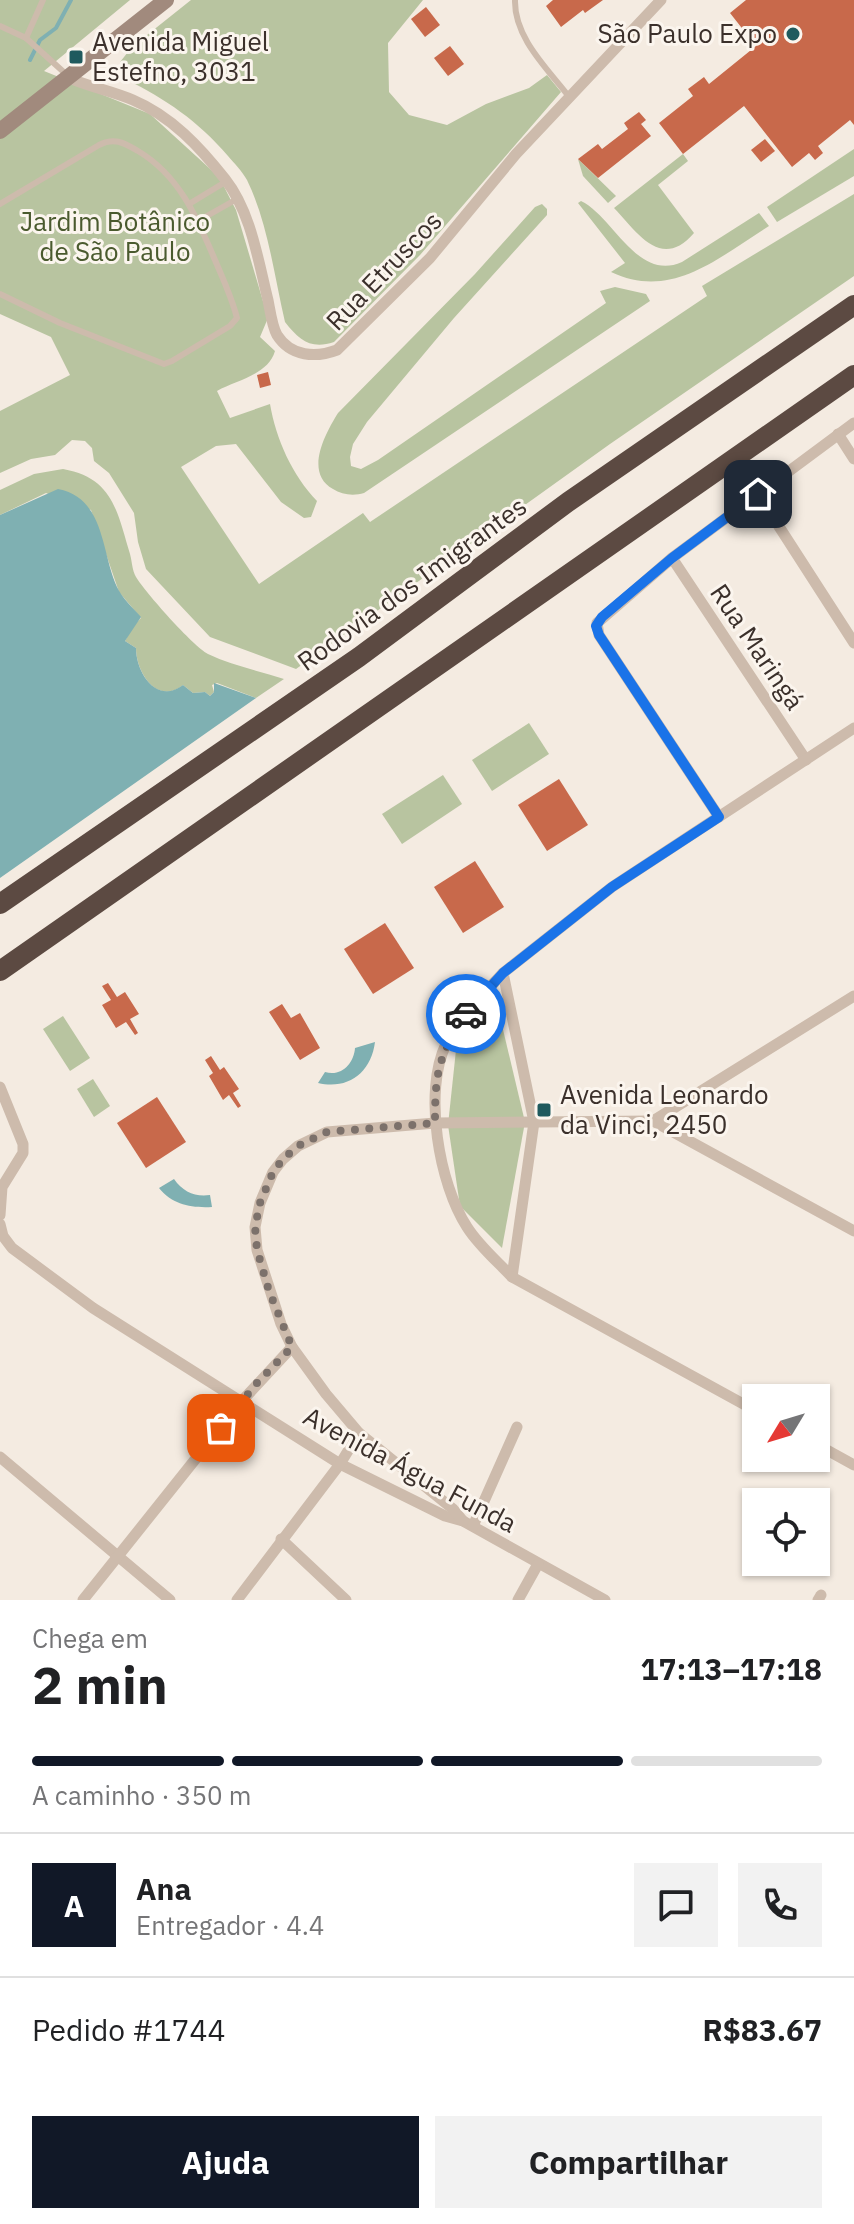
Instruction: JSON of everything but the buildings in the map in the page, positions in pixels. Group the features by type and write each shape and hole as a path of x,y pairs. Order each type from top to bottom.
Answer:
{"highway":[{"name":"Rodovia dos Imigrantes","path":"0,904 359,657 568,502 854,305"},
{"path":"0,971 854,375"}],"main road":[{"path":"0,131 166,0"}],"street":[{"name":"Rua Etruscos","path":"69,78 153,109 188,137 238,198 251,232 278,336 307,356 320,356 337,350 430,258 516,154 661,0"},
{"path":"719,817 596,626 602,617 672,558 854,423"},
{"path":"838,434 854,459"},
{"path":"758,494 854,643"},
{"name":"Rua Maringá","path":"672,558 806,760"},
{"path":"742,1403 512,1277 466,1226 451,1194 435,1123 435,1084 446,1045 468,1011 503,973 612,887 854,728"},
{"path":"503,973 534,1122 512,1277"},
{"path":"653,1121 854,996"},
{"path":"0,1087 23,1144 19,1161 1,1186 0,1215"},
{"path":"517,1427 468,1524 359,1433 326,1394 292,1347 273,1302 257,1250 255,1227 260,1203 273,1172 298,1146 327,1132 435,1123 653,1121 854,1231"},
{"name":"Avenida Água Funda","path":"2,1230 12,1248 93,1308 340,1464 445,1516 468,1524 605,1600"},
{"path":"83,1600 241,1402 292,1347"},
{"path":"237,1600 340,1464 359,1433"},
{"path":"830,1452 854,1465"},
{"path":"0,1457 170,1600"},
{"path":"281,1539 346,1600"},
{"path":"518,1600 538,1564"}],"lane":[{"path":"0,26 29,40 43,0"},
{"path":"515,0 517,21 525,38 570,98"},
{"name":"Rua Etruscos","path":"29,40 69,78"},
{"path":"0,204 99,145 118,140 158,165 189,204 237,318 230,326 164,364 81,332 0,294"},
{"path":"189,204 227,181"},
{"path":"198,221 238,198"}],"green space":[{"name":"Jardim Botânico de São Paulo","path":"0,0 130,0 44,71 150,114 219,177 236,210 268,318 260,337 275,351 259,371 217,391 230,418 270,404 286,456 317,501 311,517 304,518 281,502 236,444 216,446 181,467 259,584 363,513 370,522 707,296 702,286 854,194 854,276 610,444 296,669 210,637 146,569 134,513 109,473 94,461 92,448 85,441 72,440 55,455 31,459 0,473 0,411 70,375 51,337 0,314"},
{"path":"191,0 423,0 388,43 389,92 409,115 447,125 486,104 529,88 547,75 561,92 420,255 334,342 312,344 295,334 285,322 265,231 243,173 217,143 193,122 168,103 125,79 120,62 132,47"},
{"path":"854,149 854,176 777,222 767,207"},
{"path":"683,154 688,161 658,185 694,233 671,249 661,248 641,237 614,208"},
{"path":"578,159 616,196 608,203 583,176"},
{"path":"581,201 593,209 639,256 666,266 682,262 759,213 769,226 694,272 654,281 633,280 611,272 625,263 578,203"},
{"path":"542,204 547,209 547,215 454,318 367,422 353,444 351,466 361,469 378,460 606,303 600,291 615,287 646,294 650,301 364,493 340,493 333,489 324,482 318,463 323,442 338,413 475,274 535,207"},
{"path":"63,469 80,473 103,489 116,511 136,577 192,641 217,658 284,679 256,698 217,683 212,685 214,692 210,696 205,692 193,693 183,685 165,691 150,683 140,667 136,648 125,641 141,618 119,592 91,510 46,493 0,515 0,490 34,474"},
{"path":"529,723 549,754 492,791 472,760"},
{"path":"443,775 462,804 402,844 382,814"},
{"path":"495,996 525,1122 502,1248 460,1206 448,1125 456,1050"},
{"path":"63,1016 90,1058 70,1071 43,1029"},
{"path":"93,1079 110,1106 94,1117 77,1089"}],"water":[{"path":"58,489 73,494 85,503 93,515 117,587 141,617 125,641 136,648 140,667 150,683 165,691 183,685 193,693 205,692 210,696 214,692 214,683 256,698 0,878 0,515"},
{"path":"375,1042 369,1062 356,1077 339,1084 318,1083 325,1072 346,1068 355,1048"},
{"path":"174,1179 190,1193 210,1195 212,1207 190,1206 170,1198 159,1188"}],"waterway":[{"path":"30,60 40,40 56,28 71,0"}],"way so far":[{"path":"221,1428 256,1384 292,1347 269,1291 257,1250 255,1227 260,1203 273,1172 298,1146 327,1132 435,1123 435,1084 446,1045 466,1014"}],"place":[{"name":"São Paulo Expo","path":"793,34"},
{"name":"Avenida Miguel Estefno, 3031","path":"76,57"},
{"name":"Avenida Leonardo da Vinci, 2450","path":"544,1110"}],"route":[{"path":"466,1014 503,973 612,887 719,817 596,626 602,617 672,558 758,494"}]}
